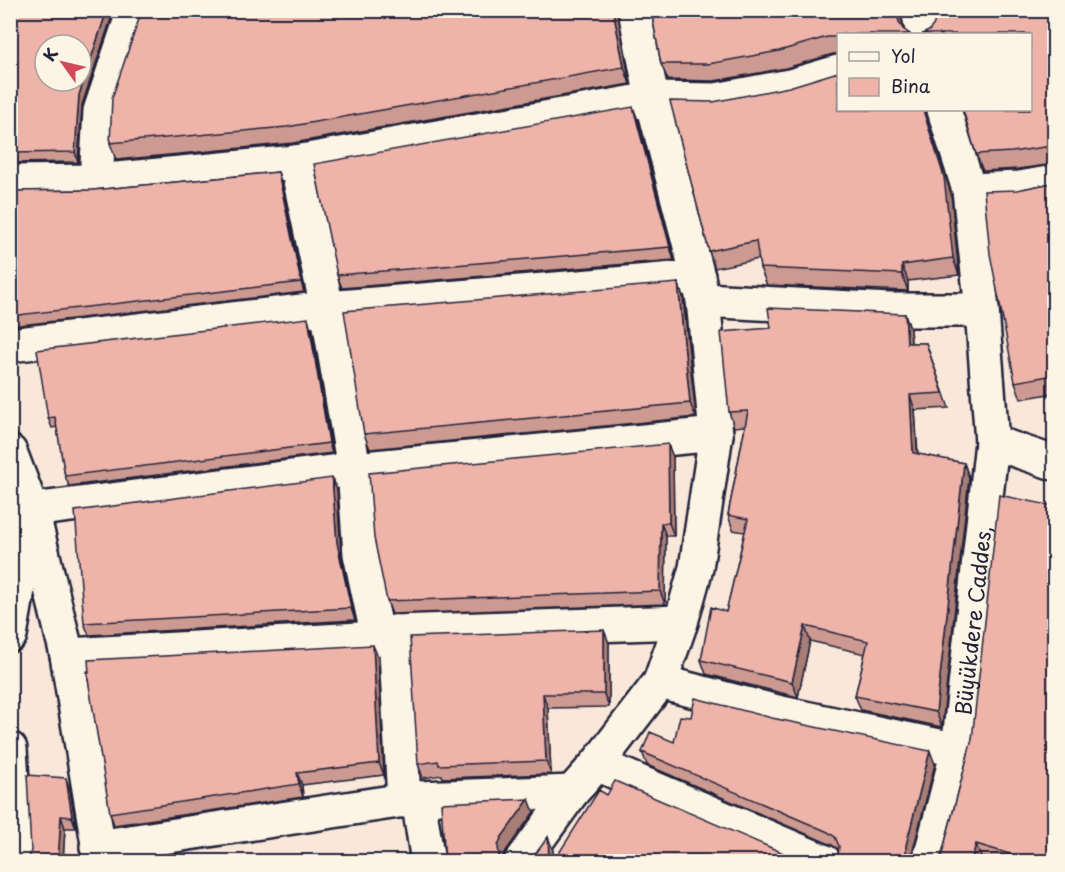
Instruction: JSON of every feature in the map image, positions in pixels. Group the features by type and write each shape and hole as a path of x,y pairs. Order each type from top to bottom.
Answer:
{"street":[{"path":"96,181 100,111 131,19 128,10"},
{"path":"521,861 572,792 597,764 660,682 681,622 696,568 717,434 701,289 652,99 636,10"},
{"path":"918,10 922,33"},
{"path":"10,182 96,181 296,162 652,99 716,100 789,86 837,72"},
{"name":"Büyükdere Caddes,","path":"929,861 958,750 992,442 982,310 969,190 944,111"},
{"path":"296,162 327,308 354,469 360,554 386,635 411,800 428,861"},
{"path":"969,190 1020,188 1054,182"},
{"path":"10,345 327,308 701,289 890,310 982,310"},
{"path":"32,510 354,469 717,434"},
{"path":"992,442 1054,463"},
{"path":"10,452 32,510 67,655 99,854 411,800 572,792"},
{"path":"10,635 32,510"},
{"path":"67,655 386,635 681,622"},
{"path":"660,682 781,713 958,750"},
{"path":"10,748 16,861"},
{"path":"597,764 825,861"}],"building":[{"path":"10,10 107,10 93,52 93,33 33,33 33,93 80,93 75,152 10,153"},
{"path":"142,10 613,10 624,67 287,127 110,143 112,98"},
{"path":"651,10 896,10 899,22 909,33 837,33 837,37 827,37 779,51 708,64 661,64"},
{"path":"935,10 1054,10 1054,148 976,154 963,111 1032,111 1032,33 924,33 934,24"},
{"path":"837,72 837,111 923,111 944,177 953,258 902,265 902,274 760,268 756,241 709,251 670,101 713,102 789,87"},
{"path":"633,107 670,247 337,275 314,164"},
{"path":"278,172 301,282 10,316 10,191 93,190"},
{"path":"1054,182 1054,375 1015,382 990,254 984,191 1017,190"},
{"path":"678,283 690,403 364,434 344,311"},
{"path":"768,308 905,314 907,343 926,343 943,393 910,395 913,453 964,463 936,712 855,696 868,641 805,626 792,682 701,660 711,607 726,612 748,519 728,515 748,411 729,412 721,332 771,328"},
{"path":"308,318 329,443 65,476 55,417 48,418 37,350"},
{"path":"668,444 669,523 661,523 660,591 387,601 374,538 369,473"},
{"path":"332,478 337,543 351,608 84,623 75,511"},
{"path":"999,495 1054,506 1054,861 1033,861 976,844 971,861 938,861 942,854 972,739"},
{"path":"604,630 604,694 543,694 546,761 439,765 438,761 418,764 410,637"},
{"path":"373,645 379,763 297,773 299,784 110,813 87,673 89,673 88,660"},
{"path":"695,698 772,718 930,751 906,845 906,855 911,861 833,861 838,856 839,846 835,837 828,832 642,752 650,732 674,742 680,716 691,717"},
{"path":"27,775 66,778 72,817 61,816 58,861 27,861 31,850"},
{"path":"615,781 802,861 554,861 599,790 607,795"},
{"path":"529,799 501,838 498,846 499,857 503,861 445,861 441,803"},
{"path":"548,837 549,861 530,861 531,860"}]}
